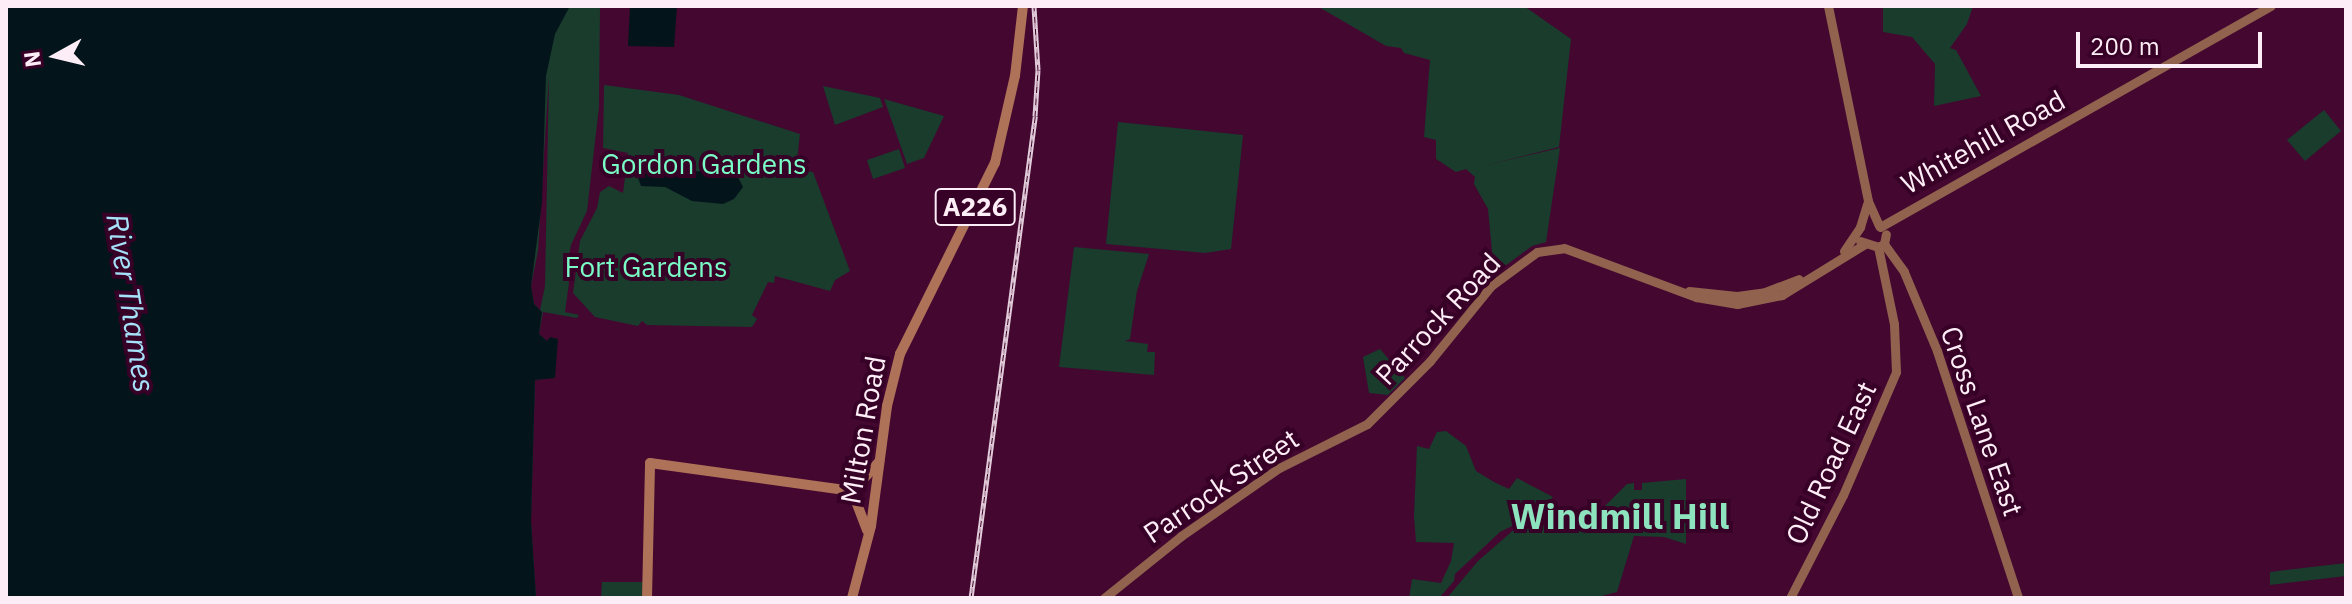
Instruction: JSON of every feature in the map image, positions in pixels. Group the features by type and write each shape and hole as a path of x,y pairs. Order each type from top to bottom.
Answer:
{"main road":[{"name":"Milton Road","path":"852,598 879,478 887,406 902,346 973,212 1000,148 1024,25 1023,6"},
{"path":"852,491 879,462"},
{"path":"647,598 650,463 852,491"},
{"path":"852,491 865,517 867,536"}],"street":[{"name":"Old Road East","path":"1790,598 1843,495 1894,380 1897,348 1881,261 1885,232 1868,201 1828,6"},
{"name":"Whitehill Road","path":"1885,232 2271,6"},
{"name":"Old Road East","path":"1860,228 1868,201"},
{"path":"1868,223 1885,232 1865,244 1859,239 1860,228 1868,223"},
{"name":"Parrock Road","path":"1835,260 1860,228"},
{"name":"Cross Lane East","path":"1885,232 1937,351 2018,598"},
{"name":"Parrock Road","path":"1370,421 1430,361 1491,286 1537,252 1564,248 1715,303 1754,303 1782,295 1865,244"},
{"path":"1881,261 1896,261"},
{"name":"Parrock Street","path":"1104,598 1181,536 1279,468 1370,421"}],"green space":[{"path":"553,6 600,6 599,107 587,211 571,245 567,267 569,283 565,312 579,315 577,318 543,312 539,334 547,341 542,379 535,380 531,521 536,598 496,598 473,44","holes":["549,75 545,286 540,310 534,304 531,286 538,251"]},
{"path":"1317,6 1524,6 1571,39 1559,147 1482,166 1560,148 1546,242 1532,246 1505,266 1493,262 1488,209 1474,184 1475,177 1466,169 1456,172 1436,159 1436,140 1424,137 1430,60 1404,53 1401,48 1386,46"},
{"path":"1883,6 1973,6 1967,24 1950,48 1956,50 1981,96 1934,106 1935,64 1912,37 1883,32"},
{"name":"Gordon Gardens","path":"604,85 679,95 800,134 796,169 813,172 850,271 835,280 830,291 775,276 774,283 768,282 752,315 757,319 752,327 647,325 642,321 638,326 595,317 573,293 580,241 597,208 600,192 609,186 623,193 628,153 603,148"},
{"path":"823,86 880,98 883,107 835,125"},
{"path":"884,99 944,116 924,158 907,164"},
{"path":"2324,110 2341,131 2305,161 2287,140"},
{"path":"1118,122 1243,135 1231,249 1205,253 1106,244"},
{"path":"899,149 905,168 873,179 867,160"},
{"path":"1074,247 1149,254 1137,291 1130,339 1125,341 1148,344 1147,352 1155,352 1154,375 1059,367"},
{"path":"1380,349 1405,378 1388,395 1369,393 1363,357"},
{"path":"1446,431 1466,446 1476,471 1509,489 1517,478 1553,497 1535,515 1500,532 1455,574 1454,581 1439,598 1409,598 1412,579 1441,583 1451,561 1454,543 1416,542 1414,516 1417,446 1429,449 1437,432"},
{"name":"Windmill Hill","path":"1686,479 1686,544 1664,537 1634,536 1617,592 1594,598 1447,598 1478,561 1517,527 1578,510 1588,509 1595,516 1627,484 1634,483 1634,490 1642,490 1642,483"},
{"path":"2346,563 2346,576 2270,585 2270,572"},
{"path":"602,582 643,582 642,598 601,598"}],"water":[{"name":"River Thames","path":"6,6 570,6 555,34 546,76 542,202 531,286 534,304 542,312 539,334 547,341 550,337 558,339 555,378 535,380 531,521 536,598 6,598"},
{"path":"630,6 677,6 674,47 628,46"},
{"path":"645,161 689,172 723,169 737,175 743,187 734,199 723,204 692,201 665,187 641,186 635,170"}],"railway":[{"path":"971,598 1035,116 1038,70 1034,6"}],"district":[{"name":"Windmill Hill","path":"1620,516"}],"park label":[{"name":"Fort Gardens","path":"646,267"}]}
